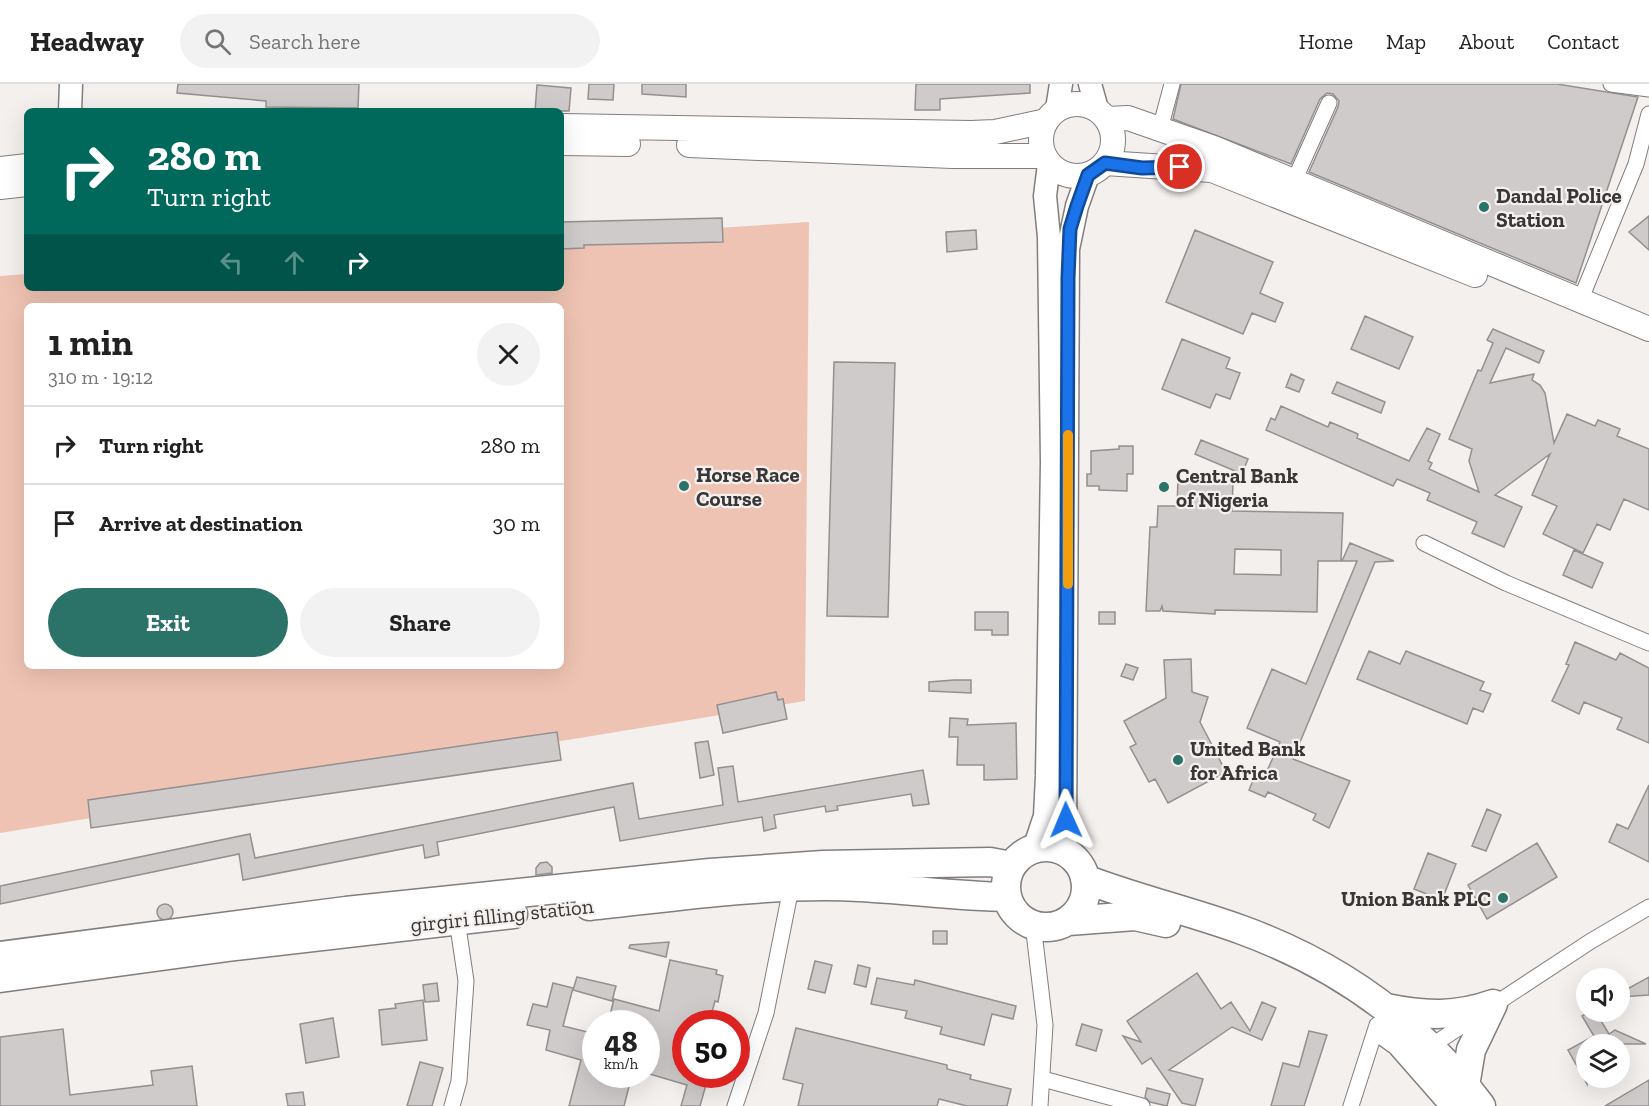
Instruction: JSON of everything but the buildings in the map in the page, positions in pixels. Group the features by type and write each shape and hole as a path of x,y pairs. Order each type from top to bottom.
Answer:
{"highway":[{"path":"1068,921 1083,903 1085,879 1081,867 1065,852 1050,848 1035,849 1021,856 1011,866 1006,881 1007,897 1014,911 1033,924 1045,927 1068,921 1135,916 1204,933 1248,950 1326,988 1356,1007 1382,1017 1431,1046 1468,1099"},
{"path":"0,956 346,911 710,873 823,865 990,862 1011,866"},
{"path":"1085,879 1278,944 1334,971 1366,991 1400,1042 1468,1099"},
{"name":"girgiri filling station","path":"0,978 239,945 457,920 790,888 866,886 1007,897"},
{"path":"1382,1017 1442,1015 1471,1011 1493,1004"},
{"path":"1468,1099 1471,1050 1493,1004"}],"main road":[{"path":"70,108 71,84"},
{"path":"1035,849 1045,816 1052,462 1049,237 1045,196 1047,160 1041,142 1061,84"},
{"path":"1065,852 1068,249 1072,221 1097,169 1114,141 1090,84"},
{"path":"564,143 817,141 995,132 1052,115 1077,104 1102,114 1128,118 1160,129 1294,181 1649,329"},
{"path":"564,126 817,141 1047,160 1060,173 1074,177 1097,169 1212,170 1286,198 1649,347"},
{"path":"0,169 24,166"},
{"path":"0,187 24,184"}],"street":[{"path":"1160,129 1172,84"},
{"path":"1611,84 1649,89"},
{"path":"1294,181 1329,103"},
{"path":"1580,301 1636,164 1649,114"},
{"path":"1424,543 1506,583 1649,643"},
{"path":"735,1106 766,1013 790,888"},
{"path":"1431,1046 1591,941 1649,907"},
{"path":"452,1106 459,1081 466,981 457,920"},
{"path":"1033,924 1045,1025 1040,1106"},
{"path":"1351,1106 1382,1017"},
{"path":"1043,1079 1142,1106"}],"shaded area":[{"name":"Horse Race Course","path":"809,222 805,701 0,833 0,276 24,274 24,291 564,291 564,238"}],"slow traffic":[{"path":"1068,435 1068,584"}],"place":[{"name":"Dandal Police Station","path":"1484,207"},
{"name":"Horse Race Course","path":"684,486"},
{"name":"Central Bank of Nigeria","path":"1164,487"},
{"name":"United Bank for Africa","path":"1178,760"},
{"name":"Union Bank PLC","path":"1503,898"}],"route":[{"path":"1066,820 1068,249 1070,229 1088,175 1105,163 1142,168 1180,167"}]}
